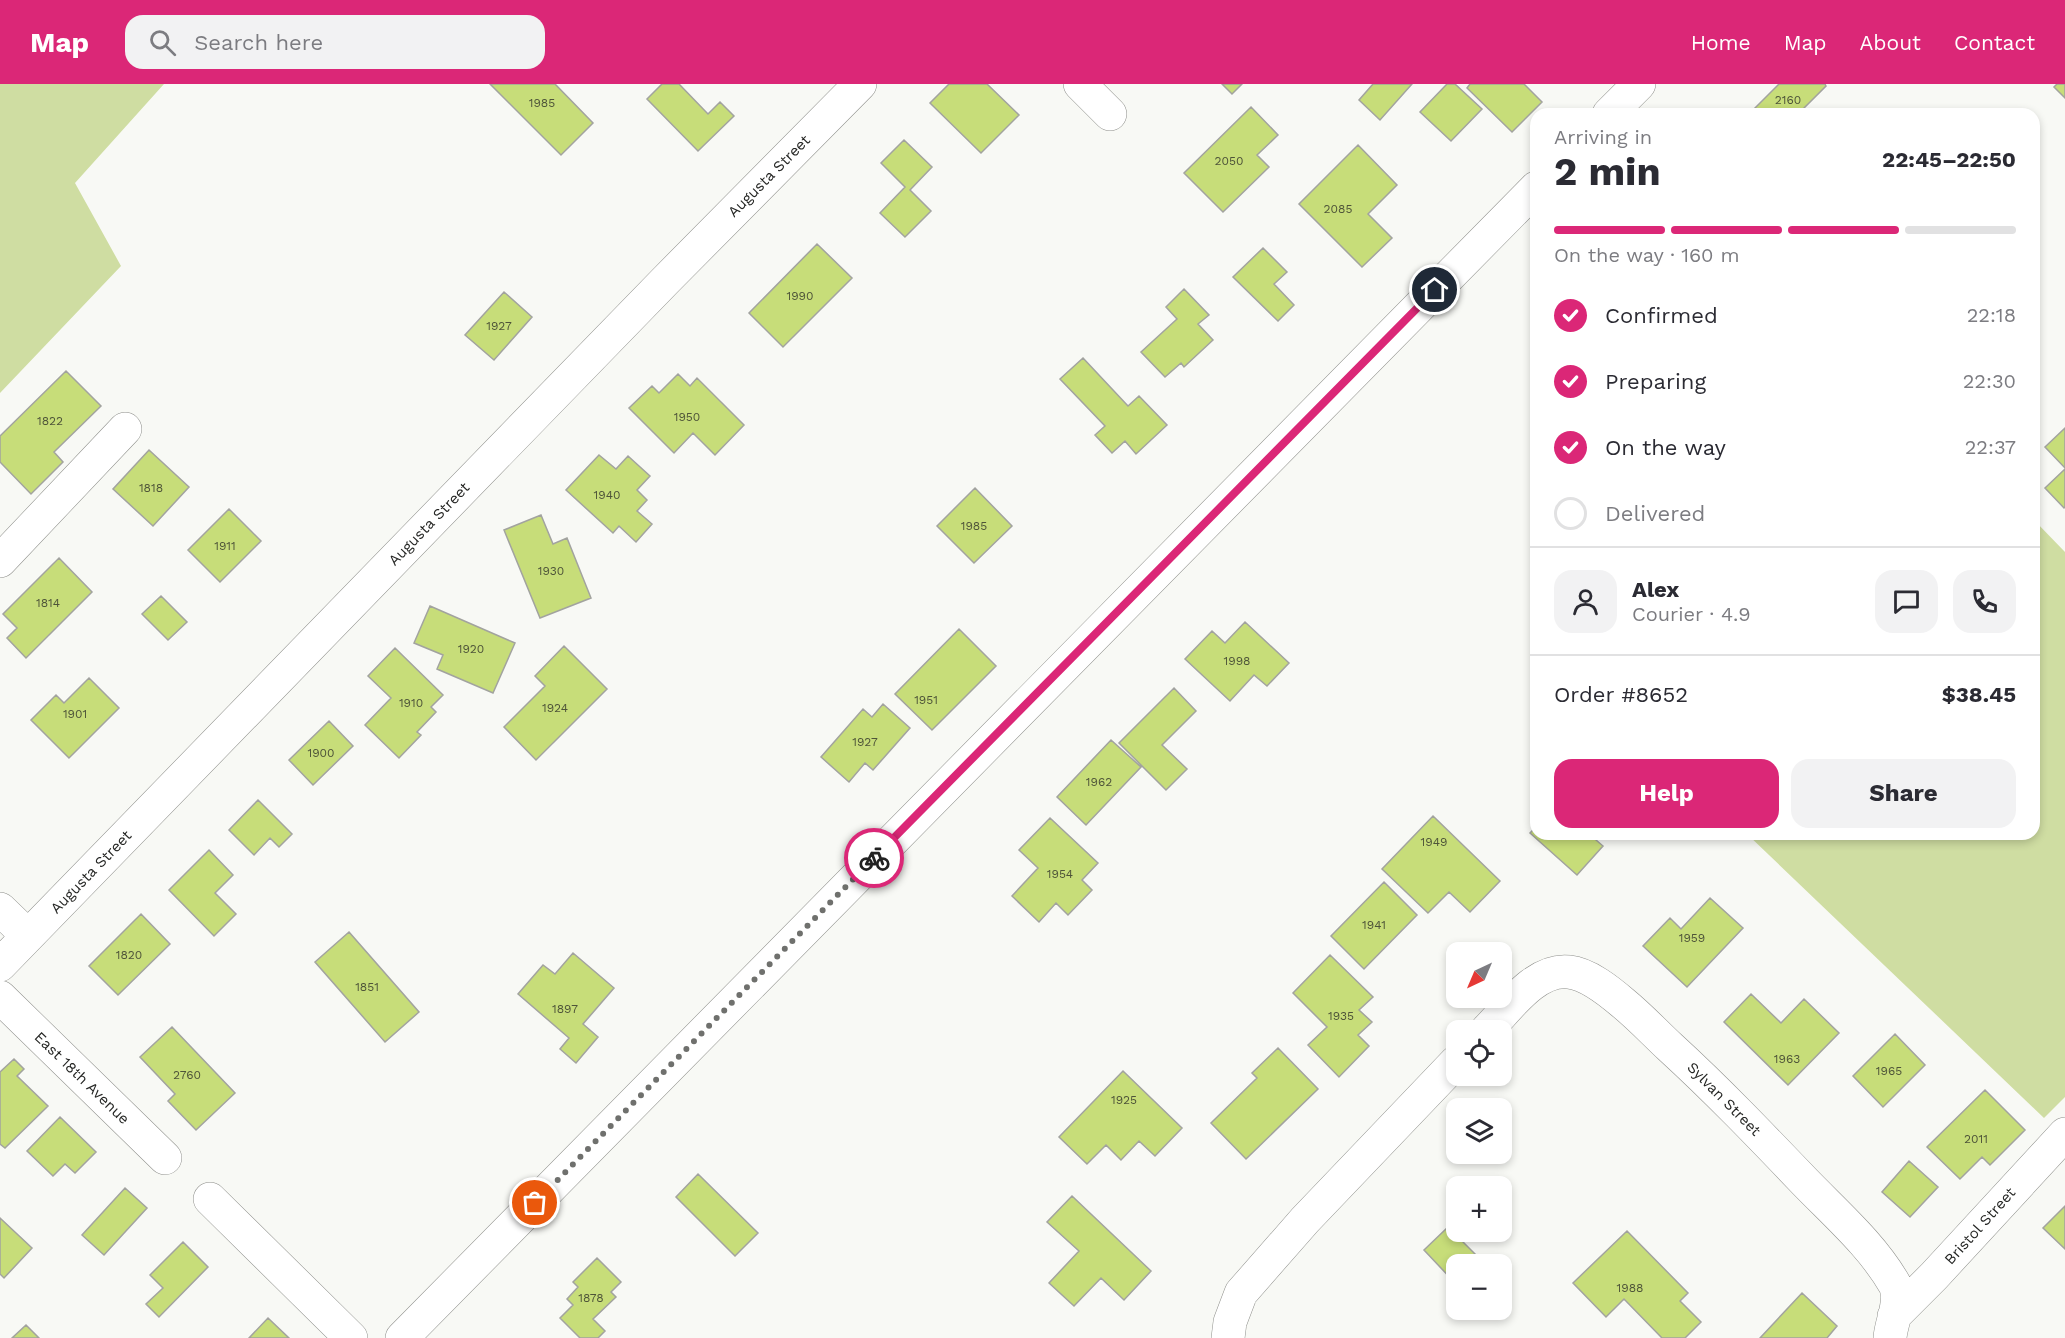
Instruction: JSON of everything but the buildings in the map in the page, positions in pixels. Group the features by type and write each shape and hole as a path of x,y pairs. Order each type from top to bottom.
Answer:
{"street":[{"name":"Augusta Street","path":"0,965 665,281 860,84"},
{"path":"1080,84 1110,114"},
{"path":"1615,108 1639,84"},
{"path":"402,1338 1530,194"},
{"path":"0,561 124,429"},
{"path":"0,909 28,936"},
{"name":"Sylvan Street","path":"1497,1020 1530,985 1545,974 1569,972 1589,978 1623,1003 1728,1101 1857,1236 1877,1260 1896,1287 1898,1305 1892,1327"},
{"name":"East 18th Avenue","path":"0,997 165,1158"},
{"path":"1228,1338 1230,1322 1241,1293 1305,1220 1446,1072"},
{"name":"Bristol Street","path":"1892,1327 1934,1276 2065,1134"},
{"path":"210,1199 351,1338"}],"green space":[{"path":"0,84 164,84 75,183 121,266 0,393"},
{"path":"2040,526 2065,552 2065,1097 2044,1118 1753,840 2040,840"}],"way so far":[{"path":"535,1203 874,858"}],"route":[{"path":"874,858 1435,290"}]}
